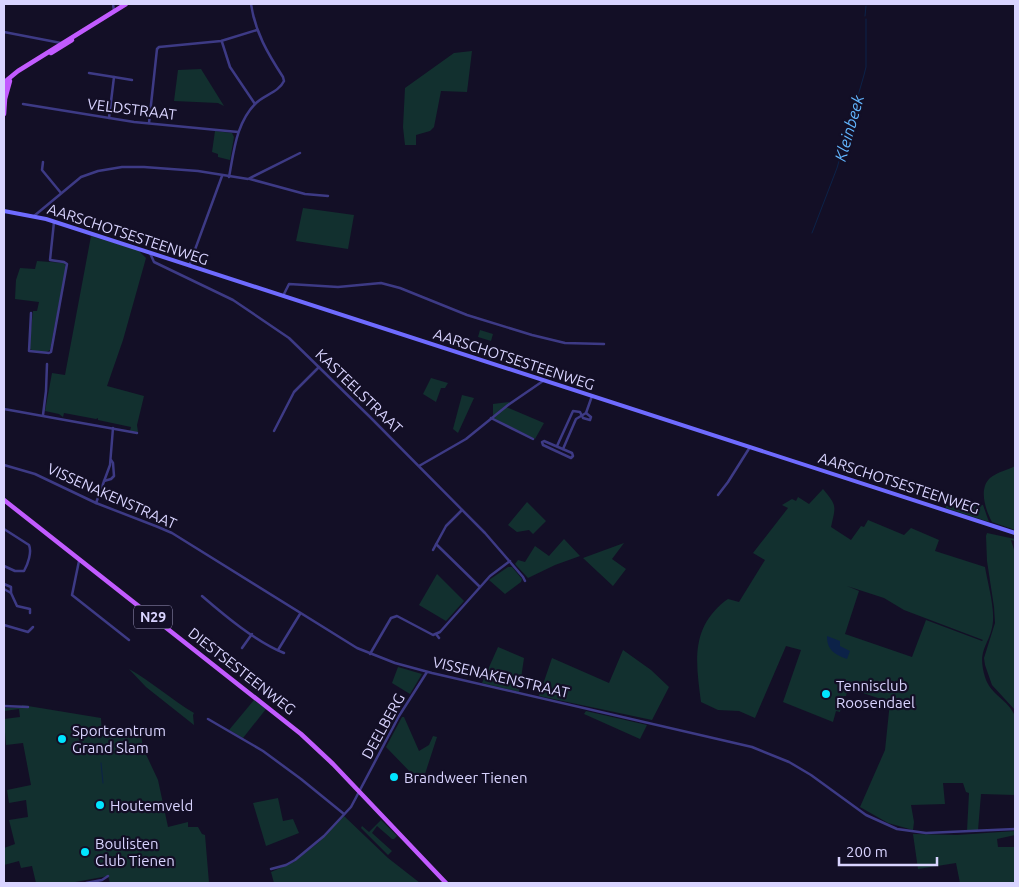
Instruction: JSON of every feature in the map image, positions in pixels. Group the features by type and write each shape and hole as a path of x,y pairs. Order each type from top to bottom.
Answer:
{"main road":[{"path":"4,114 6,82 11,76 126,4"},
{"name":"AARSCHOTSESTEENWEG","path":"4,211 54,221 1015,533"},
{"name":"DIESTSESTEENWEG","path":"4,500 296,730 320,751 446,883"}],"street":[{"path":"113,4 114,11"},
{"path":"229,177 238,132 255,104 279,87 284,81 257,30 251,4"},
{"path":"149,123 157,49 159,47 222,41 257,30"},
{"path":"4,32 62,44"},
{"path":"222,41 230,67 255,104"},
{"path":"89,74 132,80"},
{"path":"109,118 114,77"},
{"name":"VELDSTRAAT","path":"23,104 109,118 238,132"},
{"path":"248,179 300,153"},
{"path":"43,162 42,170 61,193"},
{"path":"34,216 81,177 98,171 122,167 198,171 248,179 305,194 328,196"},
{"path":"189,266 222,176"},
{"path":"32,313 29,351 49,353 51,352 68,264 50,260 54,221"},
{"name":"KASTEELSTRAAT","path":"150,253 154,262 245,307 289,338 496,544 523,576 525,581"},
{"path":"284,296 289,284 338,287 381,283 532,335 565,343 604,344"},
{"path":"43,415 47,364"},
{"path":"274,431 294,392 319,367"},
{"path":"419,466 466,439 491,418 544,380"},
{"path":"563,449 576,419 584,414 592,396"},
{"path":"4,409 136,433"},
{"path":"557,446 573,411 584,414"},
{"path":"491,418 533,439"},
{"path":"96,504 110,459 113,428"},
{"path":"544,441 563,449 572,453 573,456 571,458 543,445 542,442 544,441"},
{"path":"718,495 750,447"},
{"path":"104,481 114,476 113,463 110,459"},
{"name":"VISSENAKENSTRAAT","path":"4,465 51,480 96,504 158,526 172,533 300,614 370,654 427,672 752,747 795,765 866,814 897,829 926,833 982,832 1015,829"},
{"path":"433,550 446,526 462,510"},
{"path":"4,529 29,545 31,549 27,567 24,571 15,571 4,566"},
{"path":"436,544 480,587"},
{"path":"80,559 72,594 129,640"},
{"path":"370,654 394,616 429,634 440,632 490,576 510,561"},
{"path":"4,584 11,587 11,592 17,606 30,609 30,613"},
{"path":"4,589 11,592"},
{"path":"202,596 220,612 284,653"},
{"path":"278,650 300,614"},
{"path":"4,625 28,632 33,627"},
{"path":"242,648 252,634"},
{"path":"436,634 439,638"},
{"name":"DEELBERG","path":"271,869 286,865 295,860 324,836 351,807 399,716 427,672"},
{"path":"4,706 28,707"},
{"path":"208,719 263,751 344,814"},
{"path":"86,883 102,880 108,876"}],"green space":[{"path":"472,51 467,92 441,91 434,127 430,131 416,135 416,145 405,145 403,127 405,88 454,53"},
{"path":"201,69 224,106 218,103 174,101 178,70"},
{"path":"215,131 232,133 234,137 230,160 218,157 218,154 212,152"},
{"path":"303,208 354,215 348,249 296,241"},
{"path":"91,236 138,250 146,258 123,340 107,386 144,396 137,425 138,432 130,431 131,427 98,420 98,418 64,413 63,417 59,414 45,411 52,373 65,375"},
{"path":"37,261 64,263 66,267 50,350 42,352 33,351 29,348 33,311 37,311 39,302 15,299 16,280 20,268 35,269"},
{"path":"480,330 493,334 491,341 478,337"},
{"path":"431,378 448,383 445,388 441,388 436,402 423,394"},
{"path":"462,395 474,398 458,433 453,429"},
{"path":"509,403 493,416 493,404"},
{"path":"506,407 544,423 535,439 493,418"},
{"path":"1015,466 1015,530 992,522 984,500 984,488 990,478"},
{"path":"823,489 834,506 831,527 851,540 868,520 904,535 911,528 939,540 935,551 985,567 992,601 993,621 990,636 983,653 983,667 985,677 991,689 1008,705 1015,716 1015,795 981,794 978,830 967,831 969,793 966,792 963,783 943,783 945,804 911,805 914,822 913,830 888,823 860,807 885,750 890,702 848,688 846,696 843,696 840,712 836,711 833,722 783,702 801,650 786,646 755,718 739,711 718,710 701,702 697,660 698,647 706,623 714,612 728,599 739,602 765,560 753,553 788,508 782,505 792,499 796,501 798,497 809,504","holes":["847,586 884,598 904,610 983,640 926,620 912,657 845,634 859,591"]},
{"path":"527,502 546,521 533,534 529,530 517,532 508,525"},
{"path":"983,505 989,522 946,508 946,506"},
{"path":"987,533 1015,539 1015,541 1011,540 1015,553 1015,710 992,685 985,665 984,658 995,623 987,561"},
{"path":"564,539 580,556 528,578 515,564 518,560 525,562 535,546 549,556"},
{"path":"624,543 612,559 626,569 613,586 583,558"},
{"path":"508,567 512,567 522,579 521,582 505,594 489,580"},
{"path":"437,574 464,601 446,621 419,605"},
{"path":"498,647 524,658 519,692 482,683"},
{"path":"623,650 651,670 669,687 652,720 539,696 552,658 609,683"},
{"path":"398,667 422,674 410,694 392,683"},
{"path":"129,669 194,713 194,725 146,687"},
{"path":"254,700 266,709 243,738 229,730"},
{"name":"Houtemveld","path":"22,705 101,718 102,736 140,728 143,748 158,780 168,827 188,822 188,827 198,827 202,834 205,835 209,883 110,883 108,876 70,883 36,883 32,866 21,868 19,861 4,865 4,848 15,844 9,820 28,817 26,800 9,803 7,790 31,785 23,743 6,745 4,719 20,717 19,709 4,711 4,708 22,708"},
{"path":"586,711 647,725 640,739 584,714"},
{"path":"402,717 404,717 419,751 429,745 433,736 437,737 425,774 416,778 386,747"},
{"path":"278,798 283,821 293,819 299,833 266,846 253,803"},
{"path":"344,816 388,858 420,883 274,883 271,872 294,862 319,842"},
{"path":"381,820 397,836 392,839 377,826 372,833 392,851 388,855 361,828 362,826 369,832"},
{"path":"1015,831 1015,835 997,839 998,847 1015,847 1015,883 960,883 956,863 918,869 913,834 957,835"}],"water":[{"path":"827,636 840,641 840,646 850,651 847,659 832,651 828,645"}],"waterway":[{"name":"Kleinbeek","path":"865,16 866,6"},
{"name":"Kleinbeek","path":"812,233 837,168 864,75 866,67 866,19"},
{"path":"101,763 103,783"}],"place":[{"name":"Tennisclub Roosendael","path":"826,694"},
{"name":"Sportcentrum Grand Slam","path":"62,739"},
{"name":"Brandweer Tienen","path":"394,777"},
{"name":"Houtemveld","path":"100,805"},
{"name":"Boulisten Club Tienen","path":"85,852"}]}
